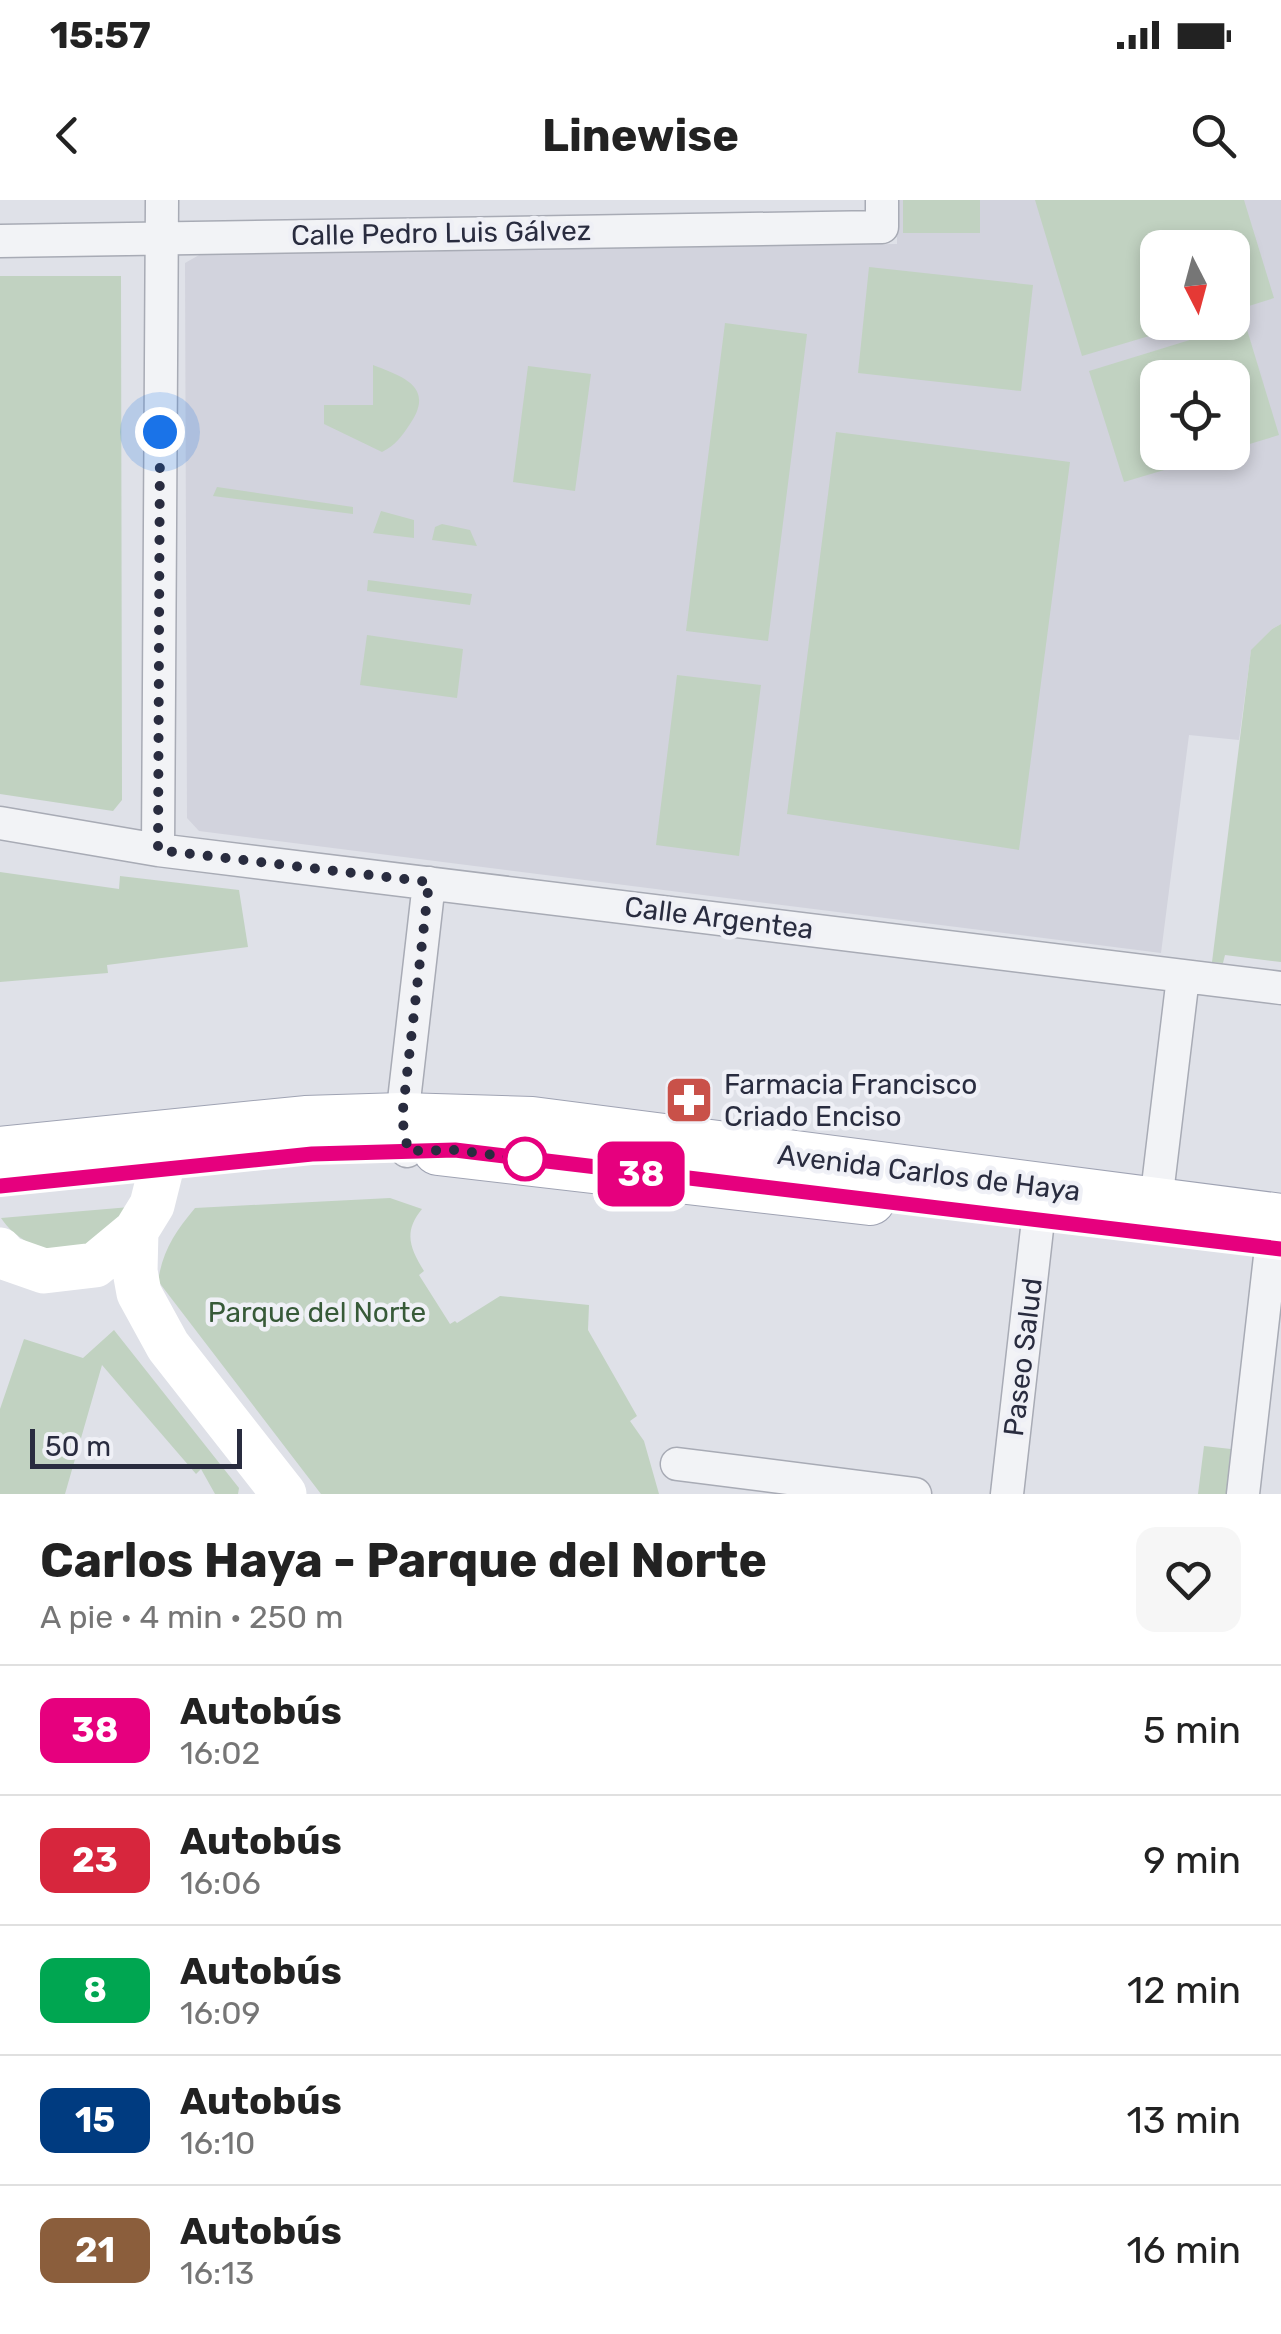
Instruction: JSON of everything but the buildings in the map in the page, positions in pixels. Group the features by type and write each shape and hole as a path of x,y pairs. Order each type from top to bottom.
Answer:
{"main road":[{"name":"Avenida Carlos de Haya","path":"0,1152 312,1154 405,1134 532,1122 1156,1202 1278,1239"},
{"name":"Avenida Carlos de Haya","path":"405,1134 455,1150 1038,1220 1278,1239"},
{"name":"Avenida Carlos de Haya","path":"0,1186 159,1153"}],"street":[{"path":"158,850 162,200"},
{"name":"Calle Pedro Luis Gálvez","path":"0,240 882,214"},
{"name":"Calle Argentea","path":"0,823 158,850 1281,988"},
{"path":"405,1134 429,882"},
{"path":"1156,1202 1183,977"},
{"path":"2,1266 44,1271 95,1265 136,1231 152,1206 159,1153"},
{"name":"Paseo Salud","path":"1007,1494 1038,1220"},
{"path":"136,1231 139,1293 168,1346 280,1492"},
{"path":"1243,1494 1278,1239"},
{"path":"69,1268 97,1282 168,1346"},
{"path":"677,1464 915,1494"}],"shaded area":[{"path":"897,200 1281,200 1281,624 1251,651 1239,740 1189,735 1161,953 199,831 187,818 185,263 208,250 897,244"}],"green space":[{"path":"903,200 980,200 980,233 903,233"},
{"path":"1035,200 1244,200 1274,298 1250,306 1250,230 1140,230 1140,339 1082,356"},
{"path":"869,267 1033,285 1021,391 858,373"},
{"path":"0,276 121,276 122,800 113,811 0,794"},
{"path":"725,323 807,334 768,641 686,631"},
{"path":"1250,339 1279,435 1250,444 1250,360 1140,360 1140,470 1164,470 1124,482 1089,371 1190,340"},
{"path":"373,365 405,379 417,392 419,401 404,433 382,452 324,424 324,405 373,405"},
{"path":"528,366 591,374 575,491 513,482"},
{"path":"836,432 1070,462 1019,850 787,814"},
{"path":"217,487 353,507 353,514 213,496"},
{"path":"381,511 414,520 414,538 373,533"},
{"path":"442,524 470,530 477,546 432,540 435,527"},
{"path":"368,580 472,594 470,605 367,591"},
{"path":"1281,624 1281,962 1225,955 1223,963 1212,962 1251,650"},
{"path":"367,635 463,649 457,698 360,685"},
{"path":"677,675 761,685 739,856 656,845"},
{"path":"0,872 119,889 120,876 239,890 248,947 107,965 108,973 0,982"},
{"name":"Parque del Norte","path":"390,1198 422,1209 412,1225 412,1247 424,1271 419,1275 450,1324 500,1296 589,1305 588,1330 637,1416 630,1421 644,1441 659,1494 321,1494 158,1281 160,1270 171,1242 195,1208"},
{"path":"130,1207 112,1235 57,1255 19,1237 1,1218"},
{"path":"114,1330 239,1488 238,1494 215,1494 201,1469 196,1474 102,1365 65,1494 0,1494 0,1409 24,1339 83,1358"},
{"path":"1204,1446 1231,1449 1226,1494 1198,1494"}],"bus line":[{"name":"38","path":"0,1186 312,1154 455,1150 1281,1249"}],"place":[{"name":"Farmacia Francisco Criado Enciso","path":"689,1100"}],"route":[{"path":"160,432 158,850 429,882 402,1118 408,1151 455,1150 525,1159"}]}
